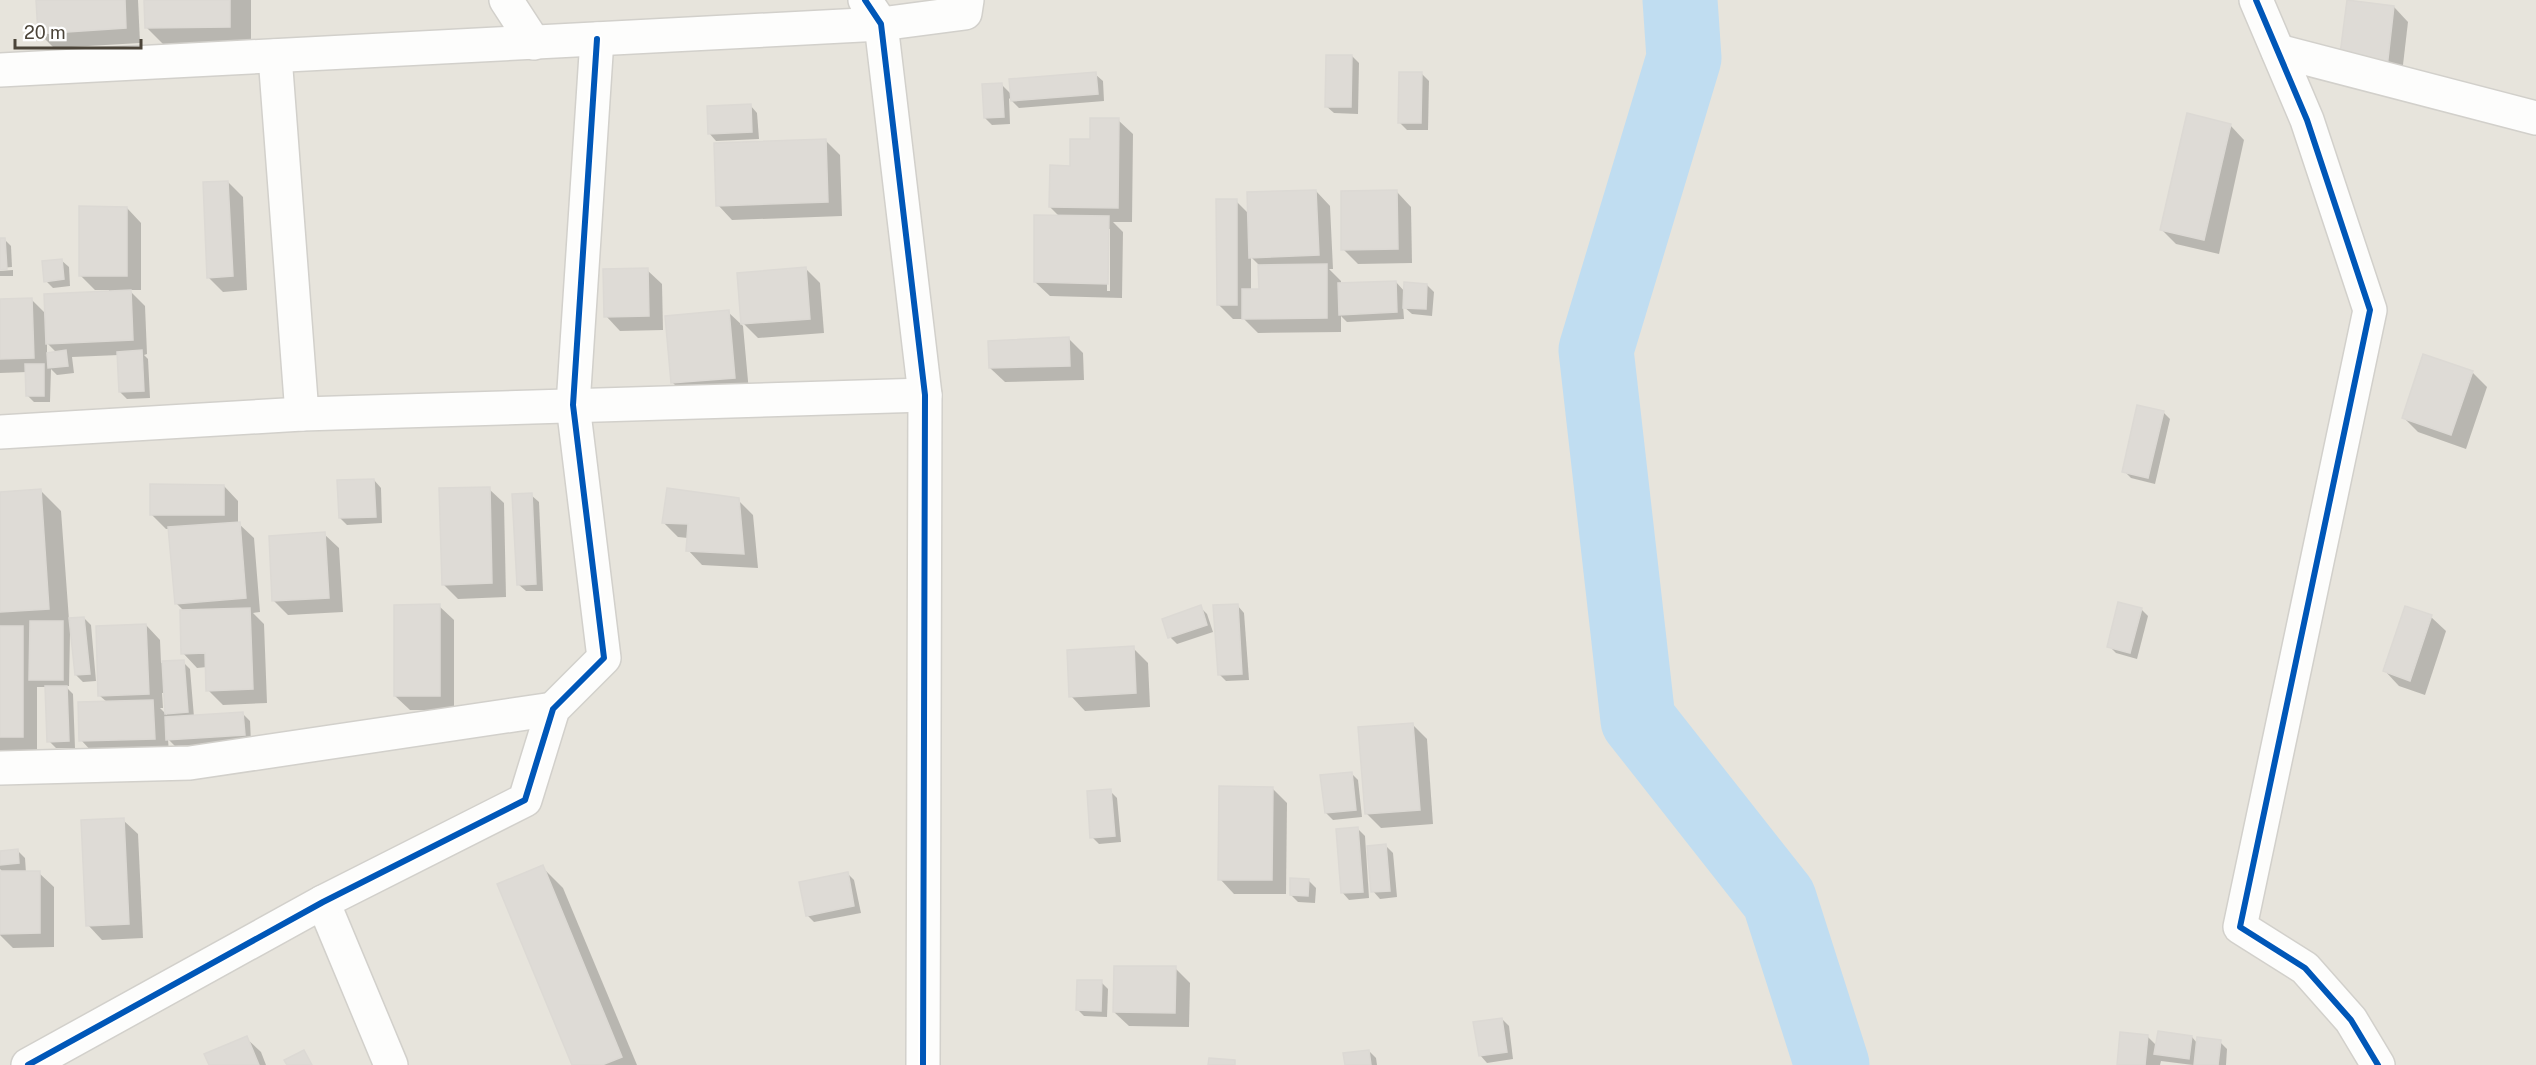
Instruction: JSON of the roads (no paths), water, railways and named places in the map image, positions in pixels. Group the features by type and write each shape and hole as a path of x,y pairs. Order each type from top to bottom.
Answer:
{"street":[{"path":"506,0 534,43"},
{"path":"0,70 597,39 873,12 965,13 967,0"},
{"path":"2256,0 2307,120 2370,310 2240,927 2305,968 2350,1020 2378,1065"},
{"path":"873,12 925,395 923,1065"},
{"path":"28,1065 322,902 525,800 553,709 604,657 573,405 597,39"},
{"path":"2278,51 2536,118"},
{"path":"275,56 302,414"},
{"path":"0,432 302,414 925,395"},
{"path":"0,768 190,763 553,709"},
{"path":"322,902 391,1065"}],"waterway":[{"path":"1680,0 1684,58 1596,350 1638,720 1779,899 1832,1065"}]}
